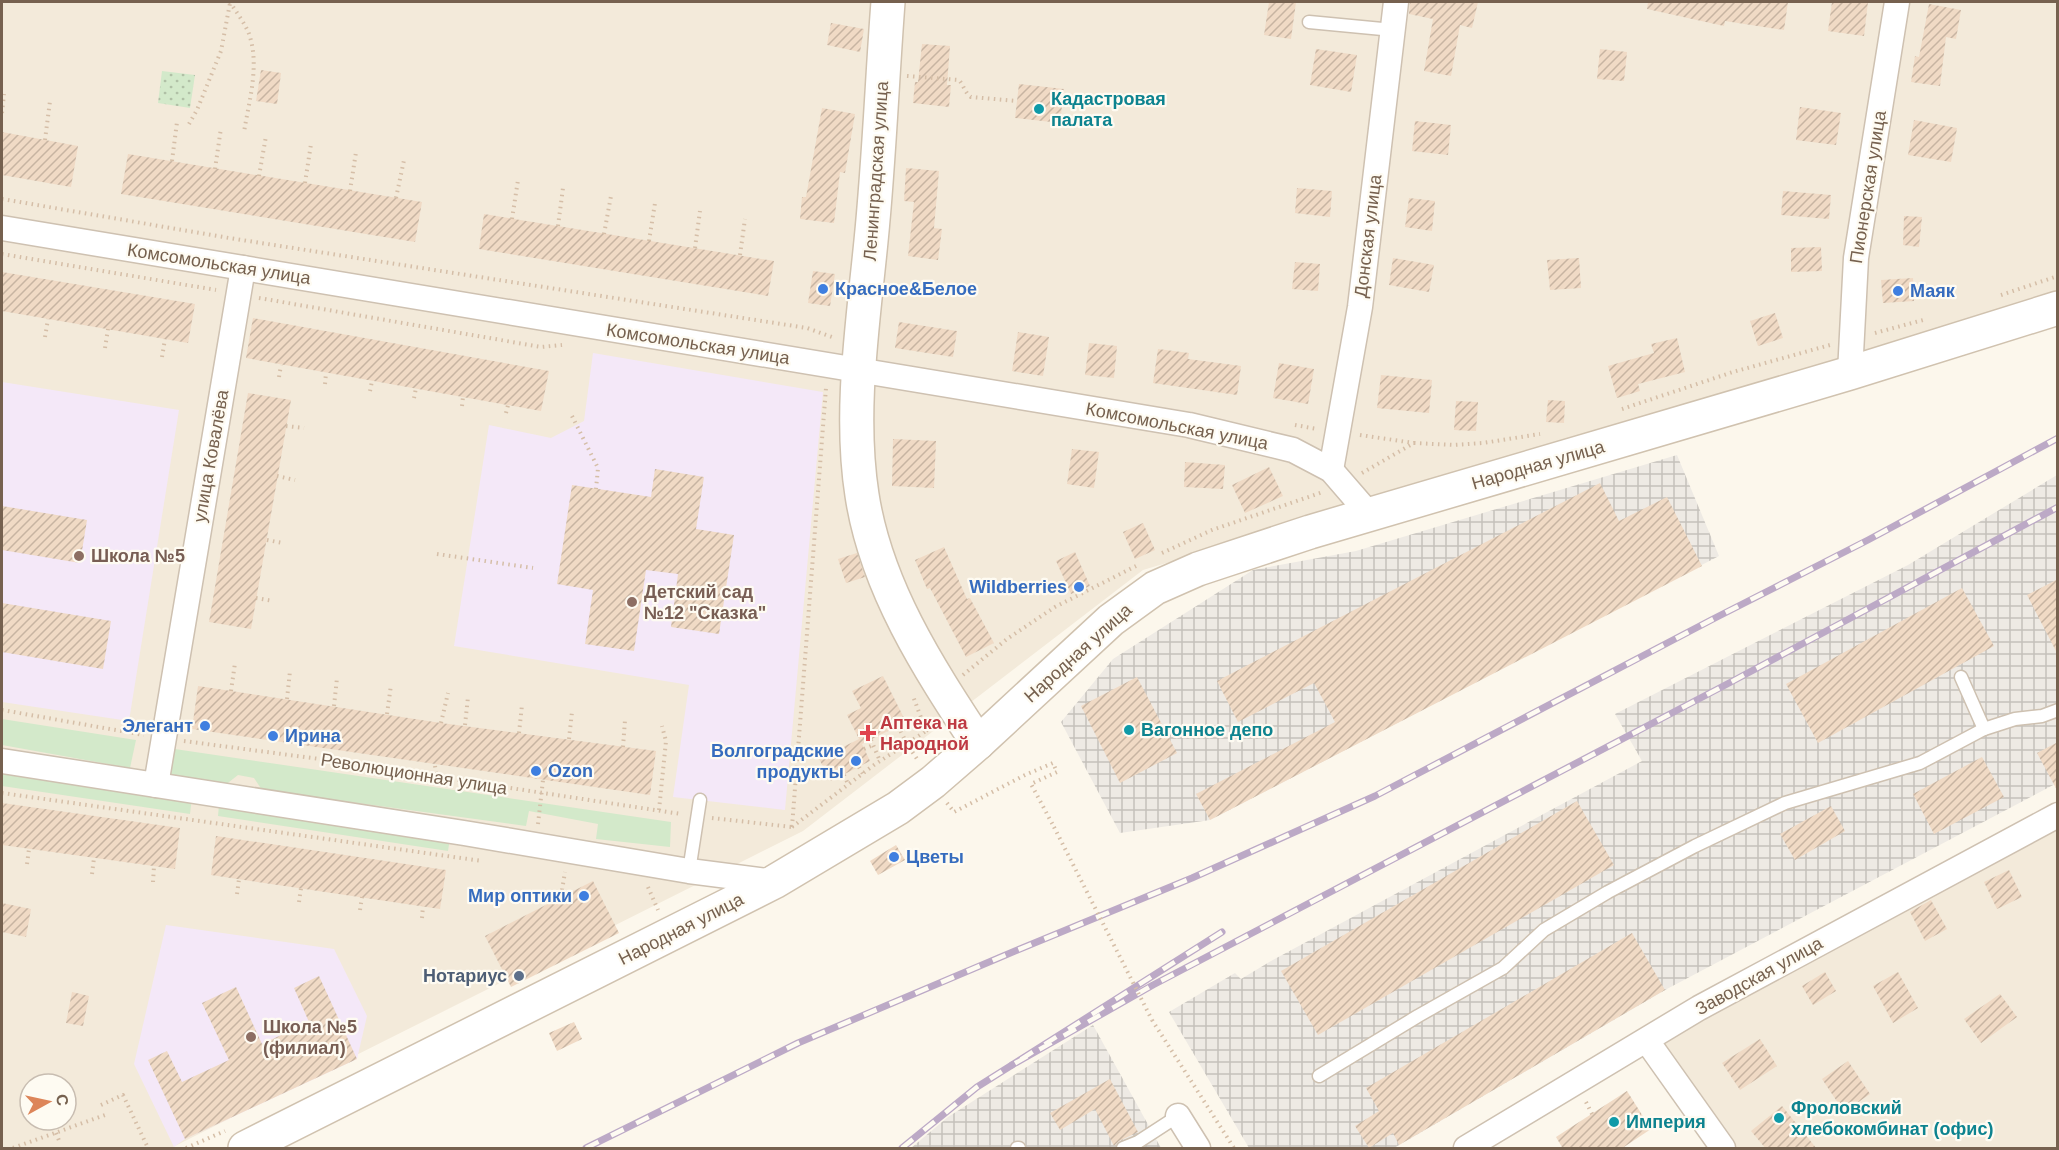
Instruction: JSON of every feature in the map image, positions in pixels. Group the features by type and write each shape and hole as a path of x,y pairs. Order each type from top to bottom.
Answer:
{"street":[{"name":"Ленинградская улица","path":"888,2 872,234 859,370 858,450 862,495 883,574 917,646 978,743"},
{"name":"Донская улица","path":"1331,470 1360,307 1396,2"},
{"name":"Пионерская улица","path":"1850,373 1856,258 1897,2"},
{"name":"Комсомольская улица","path":"2,228 1190,424 1293,450 1331,470 1370,515"},
{"name":"улица Ковалёва","path":"156,785 243,268"},
{"name":"Народная улица","path":"245,1149 774,882 898,808 933,782 978,743 1111,620 1155,588 1198,569 1370,515 1850,373 2058,308"},
{"path":"2,761 536,845 689,872 774,882"},
{"name":"Заводская улица","path":"1466,1149 1699,1008 2058,815"},
{"path":"1647,1041 1723,1149"},
{"path":"1178,1116 1198,1149"}],"lane":[{"path":"1309,22 1393,30"},
{"path":"1961,677 1984,729"},
{"path":"1319,1076 1503,968 1544,930 1608,891 1685,851 1785,803 1920,763 1984,729 2015,719 2042,716 2058,711"},
{"path":"689,872 700,800"},
{"path":"1123,1149 1178,1116"}],"path":[{"path":"189,124 221,51 230,2"},
{"path":"230,2 249,33 254,58 252,88 244,132"},
{"path":"883,75 959,80 966,94 971,97 1017,101"},
{"path":"2,113 4,94"},
{"path":"45,140 50,101"},
{"path":"172,161 177,122"},
{"path":"215,168 221,128"},
{"path":"259,176 266,136"},
{"path":"305,183 311,144"},
{"path":"350,190 356,152"},
{"path":"396,198 404,160"},
{"path":"512,219 518,180"},
{"path":"558,226 563,188"},
{"path":"604,234 611,196"},
{"path":"650,241 655,203"},
{"path":"695,248 700,211"},
{"path":"740,255 745,219"},
{"path":"45,337 48,319"},
{"path":"105,348 108,329"},
{"path":"162,357 165,339"},
{"path":"279,377 281,365"},
{"path":"325,384 326,373"},
{"path":"370,391 372,381"},
{"path":"792,827 826,387"},
{"path":"414,398 416,388"},
{"path":"462,406 463,397"},
{"path":"506,413 508,405"},
{"path":"572,416 598,468 596,489"},
{"path":"286,426 304,428"},
{"path":"277,477 295,480"},
{"path":"267,540 283,543"},
{"path":"437,554 533,568"},
{"path":"256,598 273,601"},
{"path":"231,691 235,663"},
{"path":"287,699 290,671"},
{"path":"334,706 337,678"},
{"path":"387,714 392,685"},
{"path":"441,723 448,693"},
{"path":"465,725 468,696"},
{"path":"519,733 522,705"},
{"name":"Революционная улица","path":"2,710 163,738 698,816 792,827"},
{"path":"569,740 572,712"},
{"path":"623,747 626,720"},
{"path":"658,810 666,741 662,726"},
{"path":"792,827 848,784 907,744 898,726"},
{"path":"871,740 880,761"},
{"path":"864,749 873,745"},
{"path":"1025,776 1053,763 1057,772 1031,784 1152,1020 1234,1149"},
{"path":"435,766 437,777"},
{"path":"859,766 862,774"},
{"path":"844,775 848,784"},
{"path":"536,845 543,780"},
{"path":"2,793 490,862"},
{"path":"27,864 29,849"},
{"path":"92,874 94,858"},
{"path":"153,882 154,866"},
{"path":"554,871 565,873 562,890"},
{"path":"237,894 239,879"},
{"path":"647,884 661,917"},
{"path":"299,902 301,888"},
{"path":"360,910 362,897"},
{"path":"422,918 423,906"},
{"path":"101,1105 123,1095 148,1149"},
{"path":"13,1149 105,1115"},
{"path":"56,1133 60,1143"}],"shaded area":[{"path":"2,2 2057,2 2057,292 2034,304 1143,570 803,831 171,1148 2,1148"},
{"name":"Детский сад №12 \"Сказка\"","path":"593,353 823,392 785,810 673,797 689,685 454,646 489,425 551,438 584,421"},
{"name":"Школа №5","path":"2,382 179,410 129,721 2,702"},
{"path":"1677,455 1719,556 1210,820 1120,833 1061,722 1113,659 1253,570 1356,551"},
{"path":"2057,475 2057,783 1665,990 1394,1148 1249,1148 1169,1012 1235,973 1241,979 1642,761 1615,714 1908,565"},
{"path":"2057,825 2057,1148 1734,1148 1652,1043"},
{"name":"Школа №5 (филиал)","path":"166,925 334,949 367,1016 357,1059 185,1139 174,1147 134,1064"},
{"path":"1093,1025 1161,1148 911,1148 948,1117"}],"green space":[{"path":"162,71 195,75 190,108 158,103"},
{"path":"2,719 136,740 130,768 2,745"},
{"path":"168,748 671,822 670,847 596,839 598,824 529,811 526,826 262,790 254,778 238,775 224,786 172,777 164,765"},
{"path":"2,769 192,797 190,814 2,786"},
{"path":"219,805 450,838 448,851 218,816"}],"building":[{"path":"1269,2 1296,2 1291,39 1264,35"},
{"path":"1410,2 1478,2 1472,28 1460,25 1451,76 1424,71 1433,19 1409,14"},
{"path":"1648,2 1788,2 1784,30 1725,21 1724,26 1647,9"},
{"path":"1832,2 1868,2 1864,36 1828,31"},
{"path":"1929,4 1961,10 1956,39 1946,37 1940,86 1911,82 1915,56 1919,57"},
{"path":"831,23 864,29 860,52 827,45"},
{"path":"922,44 950,46 947,85 951,85 949,107 913,103"},
{"path":"1316,49 1357,55 1351,92 1310,85"},
{"path":"1600,49 1627,52 1624,81 1597,79"},
{"path":"261,70 281,73 277,104 256,101"},
{"name":"Кадастровая палата","path":"1019,84 1064,89 1060,123 1015,118"},
{"path":"1800,107 1841,113 1836,145 1796,140"},
{"path":"822,108 855,114 845,173 840,172 834,223 800,219 802,197 806,197"},
{"path":"1914,120 1957,128 1951,162 1908,155"},
{"path":"1415,121 1451,125 1448,155 1412,151"},
{"path":"2,132 78,146 71,187 2,175"},
{"path":"128,154 422,202 415,242 121,194"},
{"path":"906,168 939,171 934,228 942,229 938,260 908,256 914,202 904,201"},
{"path":"1297,188 1332,191 1330,217 1295,213"},
{"path":"1783,191 1831,195 1829,219 1781,215"},
{"path":"1409,198 1435,201 1432,231 1405,227"},
{"path":"484,214 774,261 768,296 479,249"},
{"path":"1904,216 1922,217 1919,247 1903,245"},
{"path":"1821,247 1822,271 1791,272 1791,248"},
{"path":"1393,258 1434,265 1429,292 1389,285"},
{"path":"1579,258 1581,288 1550,290 1547,260"},
{"path":"1295,262 1320,264 1318,291 1292,289"},
{"path":"813,271 835,274 830,306 808,303"},
{"path":"2,272 195,304 188,343 2,311"},
{"name":"Маяк","path":"1913,278 1914,301 1883,303 1881,280"},
{"path":"1775,313 1783,338 1758,346 1750,321"},
{"path":"253,318 549,371 541,411 246,358"},
{"path":"899,322 957,331 953,357 895,348"},
{"path":"1018,332 1049,337 1043,376 1012,371"},
{"path":"1677,338 1685,372 1638,384 1640,391 1617,398 1608,366 1654,353 1651,344"},
{"path":"1089,343 1117,346 1114,378 1085,375"},
{"path":"1158,349 1189,353 1188,359 1241,366 1237,395 1153,383"},
{"path":"1279,363 1314,369 1308,404 1273,398"},
{"path":"1381,375 1432,380 1429,413 1377,408"},
{"path":"248,393 291,400 251,629 209,622"},
{"path":"1548,400 1565,401 1564,423 1546,422"},
{"path":"1456,401 1478,402 1476,431 1454,430"},
{"path":"893,439 936,441 934,488 892,486"},
{"path":"1072,449 1099,452 1094,488 1067,484"},
{"path":"1185,462 1225,465 1223,489 1184,487"},
{"path":"1269,467 1283,496 1245,513 1232,485"},
{"name":"Детский сад №12 \"Сказка\"","path":"655,469 704,477 696,529 734,535 719,634 671,627 678,574 646,570 634,651 585,644 593,590 557,584 572,485 651,497"},
{"path":"1600,483 1619,521 1667,497 1702,566 1210,820 1196,794 1335,722 1314,683 1238,722 1217,681"},
{"path":"2,506 87,520 80,563 2,550"},
{"path":"1143,523 1155,550 1135,559 1123,532"},
{"path":"944,547 967,599 970,598 994,643 966,657 930,588 927,589 915,560"},
{"path":"1075,552 1090,586 1071,594 1056,561"},
{"path":"857,553 865,577 846,583 838,559"},
{"path":"2058,579 2058,655 2027,595"},
{"path":"1962,588 1994,646 1818,743 1786,684"},
{"path":"2,603 111,621 103,669 2,652"},
{"path":"883,676 906,722 862,744 870,761 831,781 819,759 859,739 847,715 861,708 852,691"},
{"name":"Вагонное депо","path":"1137,677 1177,753 1120,783 1081,706"},
{"path":"198,686 441,723 656,751 650,795 192,729"},
{"path":"2058,742 2058,792 2037,753"},
{"path":"1982,757 2004,797 1934,834 1913,794"},
{"path":"1577,801 1614,865 1318,1035 1281,971"},
{"path":"2,803 180,828 175,869 2,845"},
{"path":"1831,806 1845,831 1795,860 1780,834"},
{"path":"216,836 446,870 440,909 211,875"},
{"path":"896,845 905,860 878,875 870,861"},
{"path":"2009,870 2022,897 1997,909 1984,882"},
{"path":"593,881 619,933 511,987 485,936"},
{"path":"1931,900 1947,929 1925,941 1910,912"},
{"path":"2,903 31,909 26,937 2,932"},
{"path":"1632,933 1665,990 1399,1145 1393,1133 1369,1148 1355,1126 1379,1111 1366,1088"},
{"path":"1825,972 1836,991 1813,1005 1802,986"},
{"path":"1898,972 1918,1008 1893,1023 1873,986"},
{"name":"Школа №5 (филиал)","path":"319,976 357,1059 185,1139 148,1060 167,1051 182,1082 229,1060 202,1003 236,987 262,1044 309,1022 294,988"},
{"path":"72,992 89,996 83,1026 66,1023"},
{"path":"2000,994 2017,1017 1981,1043 1964,1019"},
{"path":"574,1022 582,1039 557,1051 549,1033"},
{"path":"1760,1039 1777,1066 1740,1090 1722,1063"},
{"path":"1848,1061 1870,1094 1844,1112 1822,1079"},
{"path":"1110,1079 1138,1132 1114,1146 1095,1109 1060,1130 1050,1113"},
{"name":"Империя","path":"1627,1091 1651,1129 1621,1149 1563,1149 1556,1137"},
{"name":"Фроловский хлебокомбинат (офис)","path":"1782,1106 1817,1149 1766,1149 1751,1131"}],"railway":[{"path":"586,1148 798,1043 1192,878 1375,796 1868,540 2058,438"},
{"path":"1222,932 1012,1065 1153,985 1731,682 2058,507"},
{"path":"902,1148 977,1087 1012,1065"}],"place":[{"name":"Кадастровая палата","path":"1039,109"},
{"name":"Красное&Белое","path":"823,289"},
{"name":"Маяк","path":"1898,291"},
{"name":"Школа №5","path":"79,556"},
{"name":"Wildberries","path":"1079,587"},
{"name":"Детский сад №12 \"Сказка\"","path":"632,602"},
{"name":"Элегант","path":"205,726"},
{"name":"Вагонное депо","path":"1129,730"},
{"name":"Аптека на Народной","path":"868,733"},
{"name":"Ирина","path":"273,736"},
{"name":"Волгоградские продукты","path":"856,761"},
{"name":"Ozon","path":"536,771"},
{"name":"Цветы","path":"894,857"},
{"name":"Мир оптики","path":"584,896"},
{"name":"Нотариус","path":"519,976"},
{"name":"Школа №5 (филиал)","path":"251,1037"},
{"name":"Фроловский хлебокомбинат (офис)","path":"1779,1118"},
{"name":"Империя","path":"1614,1122"}]}
